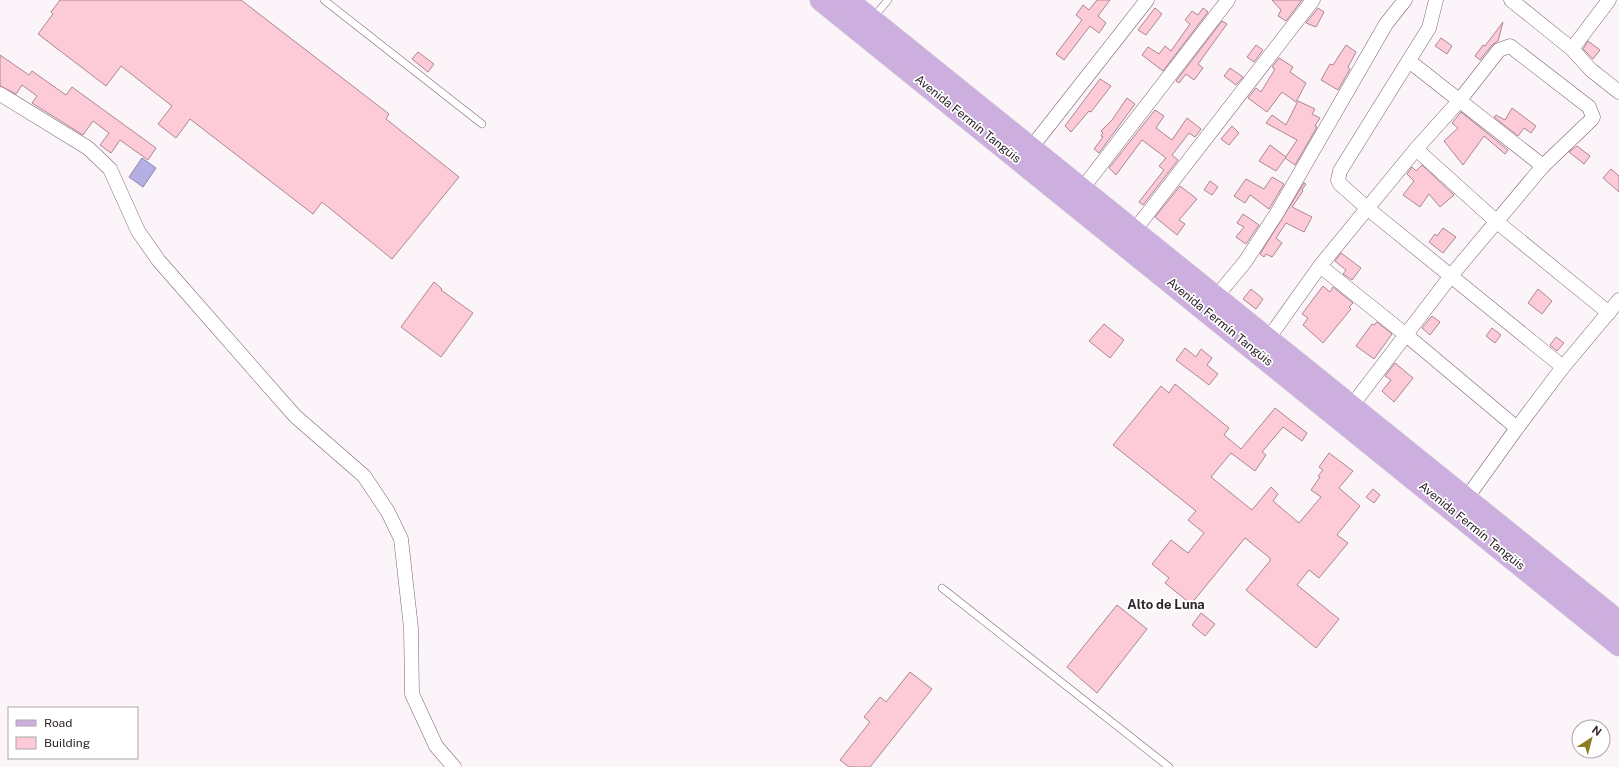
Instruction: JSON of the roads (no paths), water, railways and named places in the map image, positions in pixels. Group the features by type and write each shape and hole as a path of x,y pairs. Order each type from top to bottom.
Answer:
{"main road":[{"name":"Avenida Fermín Tangüis","path":"821,0 1211,303 1346,413 1619,645"},
{"name":"Avenida Fermín Tangüis","path":"847,0 1134,231 1211,303 1268,338 1346,413 1466,499 1619,622"}],"street":[{"path":"1031,148 1147,0"},
{"path":"1082,189 1228,0"},
{"path":"1134,231 1313,0"},
{"path":"1211,303 1245,262 1277,213 1386,24 1405,0"},
{"path":"1436,0 1429,28 1340,170 1338,180 1340,184 1367,208 1450,277 1563,367"},
{"path":"1511,0 1572,49 1591,70 1619,92"},
{"path":"1572,49 1609,0"},
{"path":"1268,338 1320,266 1499,50 1510,46 1589,107 1593,113 1591,120 1542,166 1450,277 1346,413"},
{"path":"1409,60 1458,101 1542,166"},
{"path":"0,94 88,148 110,169 138,231 159,261 295,416 364,476 388,512 401,539 411,628 412,694 436,746 454,767"},
{"path":"1416,149 1497,222 1609,313"},
{"path":"1320,266 1405,334 1517,428"},
{"path":"1466,499 1563,367 1619,300"}],"lane":[{"path":"324,0 482,124"},
{"path":"872,20 888,0"},
{"path":"942,588 1169,767"}],"district":[{"name":"Alto de Luna","path":"1166,604"}]}
